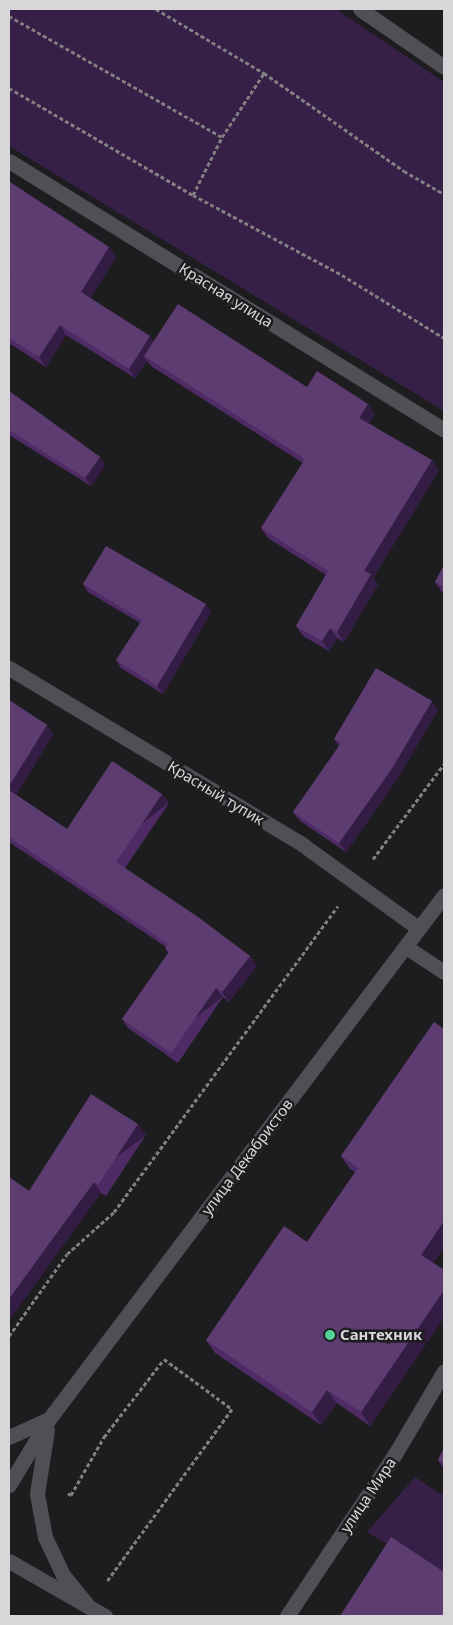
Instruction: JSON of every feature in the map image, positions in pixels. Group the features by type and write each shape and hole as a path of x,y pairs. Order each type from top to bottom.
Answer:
{"street":[{"path":"360,9 444,66"},
{"name":"Красная улица","path":"9,161 444,430"},
{"name":"Красный тупик","path":"9,668 303,845 418,928"},
{"name":"улица Декабристов","path":"9,1485 49,1420 444,895"},
{"path":"406,947 444,972"},
{"name":"улица Мира","path":"287,1616 395,1454 444,1371"},
{"path":"9,1436 49,1420"},
{"name":"улица Декабристов","path":"49,1420 37,1494 45,1537 64,1575 88,1606"},
{"path":"9,1561 105,1616"}],"path":[{"path":"156,9 264,73 404,171 444,194"},
{"path":"9,16 222,137"},
{"path":"193,195 222,137 264,73"},
{"path":"9,88 193,195 342,276 444,338"},
{"path":"9,1336 67,1254 114,1212 444,764"},
{"path":"40,1476 71,1495 104,1437 164,1359 232,1409 88,1606"}],"shaded area":[{"path":"9,9 336,9 444,82 444,411 9,146"},
{"path":"415,1477 444,1496 444,1578 367,1532"}],"building":[{"path":"10,182 109,247 81,292 150,336 129,369 60,325 39,357 9,338 9,278 11,274 9,273"},
{"path":"178,304 307,387 317,371 368,404 359,418 432,460 364,571 371,574 337,632 330,628 322,641 296,626 328,571 261,528 305,459 144,356"},
{"path":"9,391 100,457 85,478 9,430"},
{"path":"106,546 206,604 157,686 116,660 142,620 83,584"},
{"path":"444,565 444,587 435,582"},
{"path":"376,668 432,701 391,770 339,843 293,812 341,743 334,739"},
{"path":"9,700 47,725 9,786"},
{"path":"112,761 162,794 116,862 198,917 250,956 222,992 216,988 171,1053 122,1019 169,952 165,948 168,944 9,837 9,790 67,829"},
{"path":"434,1022 444,1029 444,1221 421,1255 444,1270 444,1290 361,1412 327,1390 312,1412 206,1340 284,1226 307,1242 358,1168 341,1156"},
{"path":"91,1094 138,1124 98,1185 94,1182 9,1299 9,1177 29,1191"},
{"path":"444,1448 444,1463 438,1460"},
{"path":"391,1537 444,1572 444,1616 340,1616"}],"place":[{"name":"Сантехник","path":"330,1335"}]}
